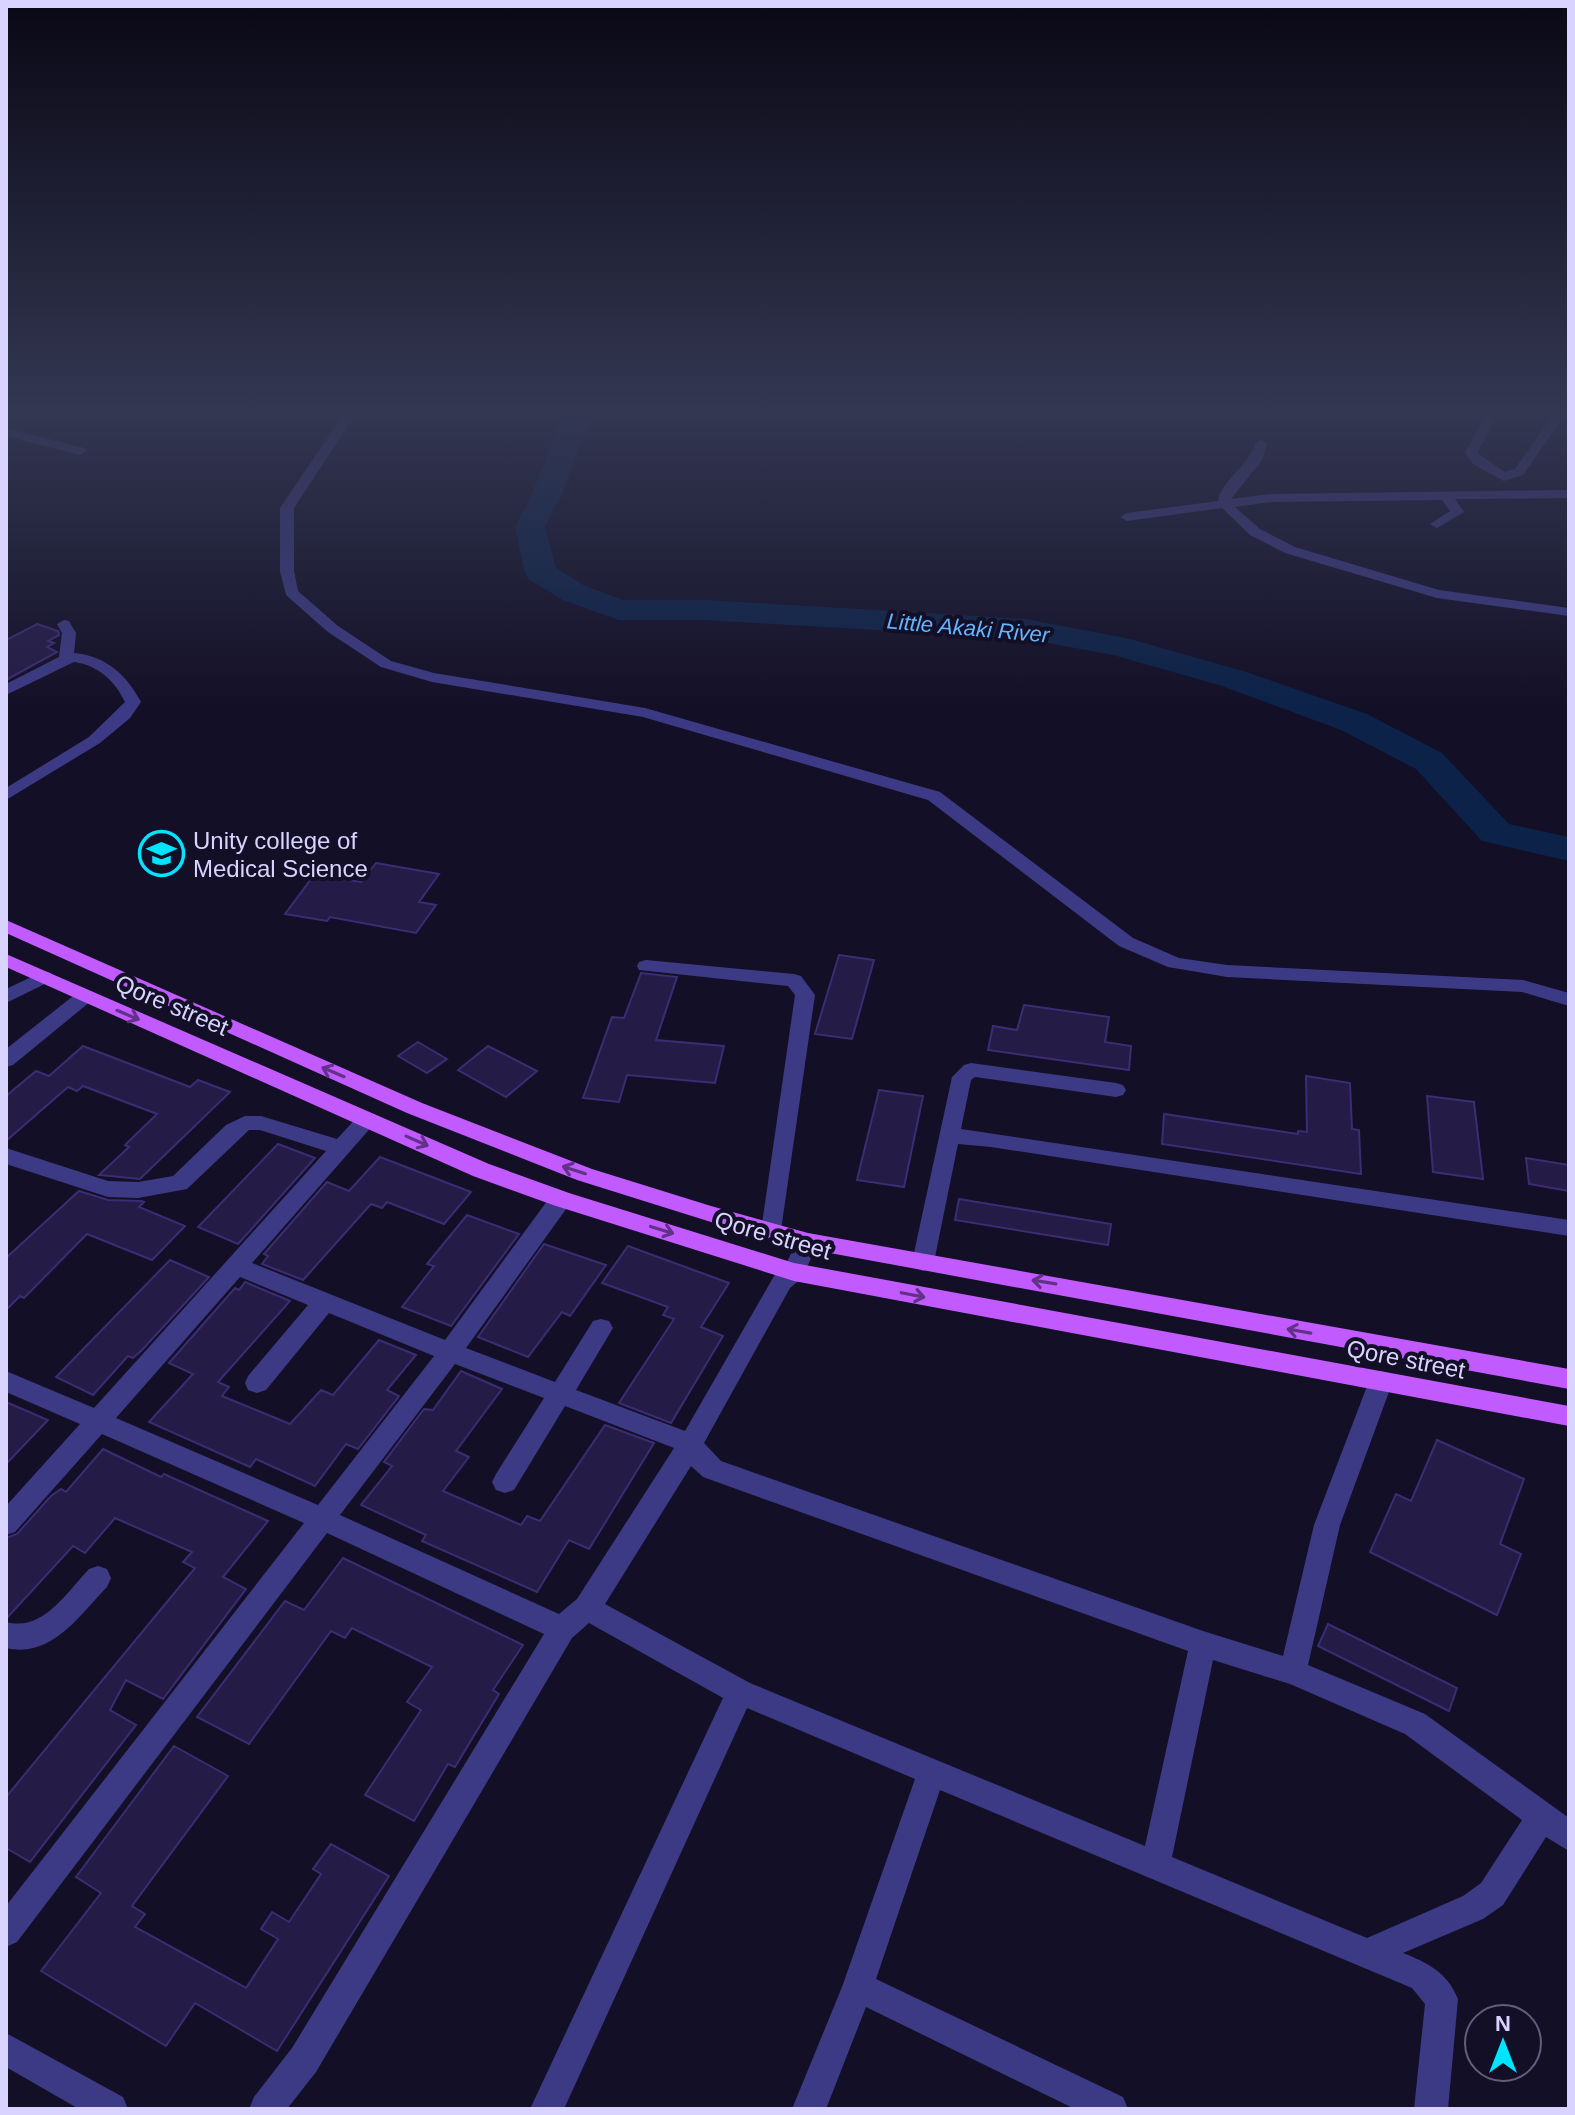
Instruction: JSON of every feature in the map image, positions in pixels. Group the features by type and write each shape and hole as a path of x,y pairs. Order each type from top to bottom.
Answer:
{"main road":[{"name":"Qore street","path":"6,926 151,993 442,1119 555,1164 699,1212 808,1241 1569,1379"},
{"name":"Qore street","path":"6,960 481,1170 561,1199 794,1272 1569,1416"}],"street":[{"path":"287,511 287,571 291,592 333,629 386,664 432,677 645,713 934,796 1126,942 1175,963 1227,971 1523,986 1569,1000"},
{"path":"1127,517 1171,511"},
{"path":"1232,511 1255,532 1290,550 1437,594 1569,612"},
{"path":"1437,524 1456,511"},
{"path":"64,624 69,633 66,659"},
{"path":"6,690 66,659 88,661 113,671 128,689 133,702 128,713 110,728 6,795"},
{"path":"646,966 794,980 805,995 772,1231"},
{"path":"6,997 44,977"},
{"path":"6,1060 84,997"},
{"path":"923,1262 962,1077 971,1070 1116,1090"},
{"path":"6,1524 367,1119"},
{"path":"6,1156 108,1189 138,1190 179,1183 233,1130 245,1123 261,1123 339,1148"},
{"path":"948,1136 991,1139 1569,1228"},
{"path":"6,1931 450,1352 561,1199"},
{"path":"266,2109 304,2060 562,1629 587,1608 691,1444 782,1282 794,1272 808,1241"},
{"path":"238,1267 691,1444 712,1469 1203,1644 1293,1672 1415,1724 1569,1836"},
{"path":"257,1383 326,1300"},
{"path":"505,1482 601,1328"},
{"path":"6,1381 321,1518 562,1629"},
{"path":"1293,1672 1327,1525 1381,1381"},
{"path":"6,1635 18,1641 39,1636 98,1578"},
{"path":"587,1608 740,1692 1423,1977 1442,1999 1431,2109"},
{"path":"1156,1864 1203,1644"},
{"path":"547,2109 740,1692"},
{"path":"809,2109 858,1987 932,1771"},
{"path":"1369,1953 1433,1922 1472,1908 1492,1894 1542,1816"},
{"path":"858,1987 1111,2109"},
{"path":"6,2049 111,2109"}],"building":[{"path":"37,624 58,631 59,635 48,641 54,643 47,647 57,652 6,680 6,640"},
{"path":"376,863 439,874 419,902 436,905 416,933 330,917 327,921 285,914 314,875 361,882"},
{"path":"839,955 874,960 852,1039 815,1034"},
{"path":"641,973 677,977 656,1040 724,1046 715,1083 627,1075 619,1102 583,1098 612,1017 624,1018"},
{"path":"1024,1005 1109,1017 1105,1042 1131,1046 1129,1070 988,1050 993,1026 1017,1030"},
{"path":"418,1042 447,1059 427,1073 398,1056"},
{"path":"83,1046 190,1087 198,1080 230,1092 140,1179 99,1175 129,1147 125,1145 157,1114 83,1086 77,1091 68,1087 6,1141 6,1096 36,1071 49,1076"},
{"path":"488,1046 537,1071 506,1097 458,1070"},
{"path":"1306,1076 1350,1083 1352,1129 1359,1130 1361,1174 1162,1144 1164,1114 1298,1134 1298,1131 1307,1132"},
{"path":"879,1090 923,1096 904,1187 857,1180"},
{"path":"1427,1096 1474,1102 1483,1179 1433,1172"},
{"path":"278,1144 315,1158 238,1244 198,1227"},
{"path":"380,1157 471,1192 444,1224 387,1202 382,1208 371,1204 303,1280 262,1264 268,1256 264,1254 327,1182 349,1191"},
{"path":"1526,1158 1569,1165 1569,1191 1529,1184"},
{"path":"79,1191 108,1200 141,1201 144,1202 139,1207 185,1226 152,1260 87,1234 24,1298 20,1296 6,1310 6,1258"},
{"path":"959,1199 1111,1224 1108,1245 955,1220"},
{"path":"467,1215 519,1234 451,1326 402,1307 434,1266 427,1264"},
{"path":"544,1244 606,1265 570,1316 562,1312 528,1357 478,1337"},
{"path":"628,1246 729,1283 701,1327 723,1336 671,1423 619,1403 674,1319 663,1315 668,1307 602,1283"},
{"path":"170,1260 209,1277 142,1350 133,1358 128,1356 93,1395 56,1377"},
{"path":"245,1282 290,1301 218,1382 229,1387 222,1396 290,1424 321,1390 333,1395 379,1340 416,1355 387,1390 399,1396 358,1449 346,1444 315,1486 256,1459 250,1467 149,1422 193,1374 169,1363 235,1288 239,1290"},
{"path":"461,1371 502,1389 456,1451 469,1457 443,1491 521,1525 527,1516 540,1521 605,1425 654,1443 589,1549 569,1540 537,1592 422,1541 426,1535 361,1505 392,1466 384,1462 424,1409 433,1410"},
{"path":"6,1402 48,1420 6,1464"},
{"path":"1437,1440 1524,1479 1500,1544 1521,1554 1497,1615 1370,1552 1396,1494 1411,1501"},
{"path":"103,1449 161,1477 164,1474 268,1521 223,1577 246,1589 163,1699 126,1680 110,1710 136,1725 30,1862 6,1848 6,1797 195,1568 183,1562 192,1552 115,1518 85,1553 73,1546 6,1619 6,1538 17,1534 51,1496 61,1489 66,1492"},
{"path":"343,1558 523,1645 493,1690 499,1694 455,1767 448,1764 414,1821 365,1795 421,1710 407,1702 432,1667 352,1628 345,1638 331,1631 249,1744 197,1717 285,1601 304,1610"},
{"path":"1328,1624 1457,1688 1449,1711 1318,1646"},
{"path":"174,1746 228,1776 132,1906 145,1914 135,1927 246,1988 278,1939 261,1929 272,1912 289,1922 321,1874 313,1869 331,1844 389,1876 277,2051 195,2003 166,2046 41,1971 101,1893 76,1877"}],"waterway":[{"name":"Little Akaki River","path":"538,511 530,527 541,573 574,593 619,610 705,610 1026,629 1118,646 1231,678 1354,722 1429,761 1496,833 1569,849"}],"place":[{"name":"Unity college of Medical Science","path":"162,854"}]}
